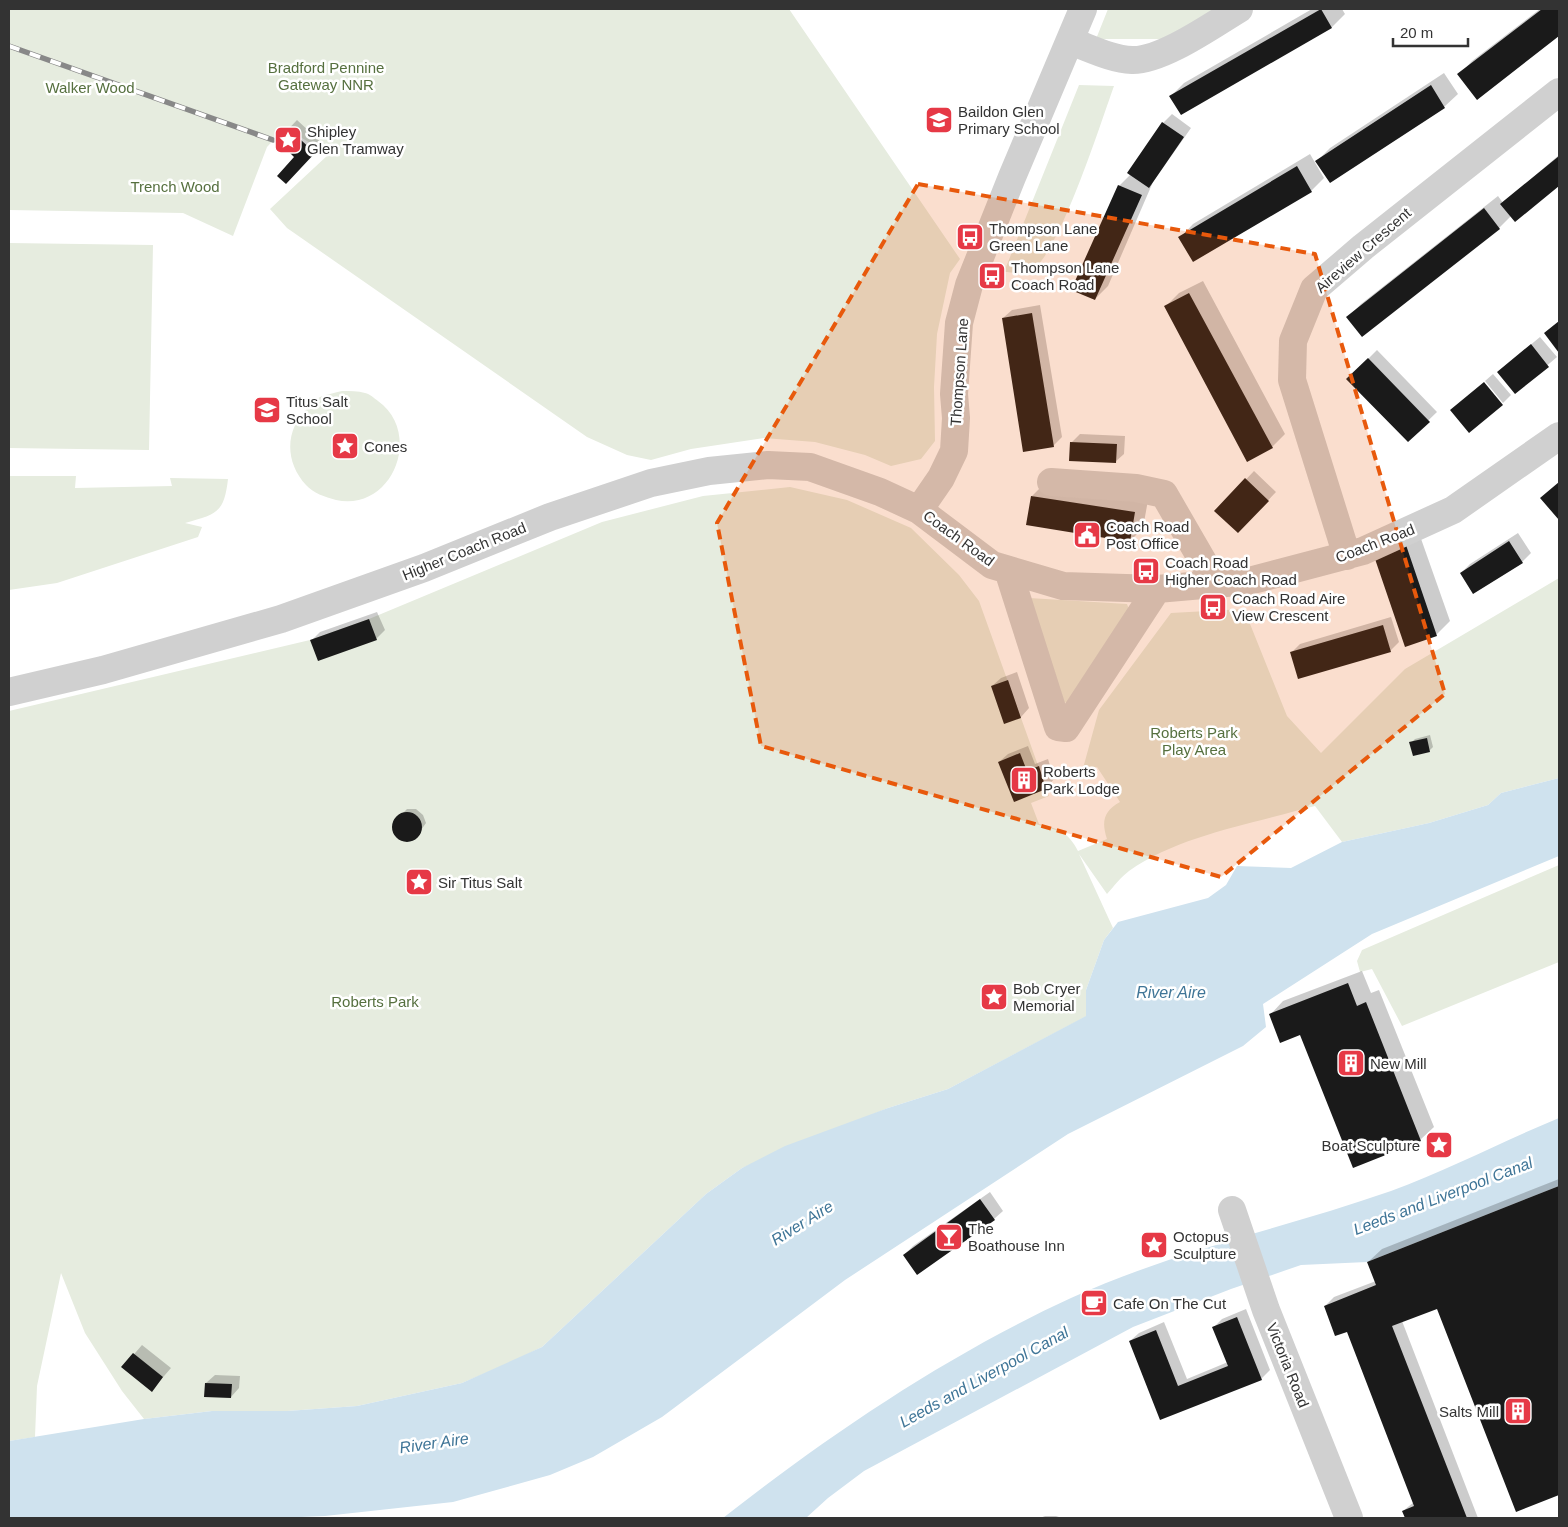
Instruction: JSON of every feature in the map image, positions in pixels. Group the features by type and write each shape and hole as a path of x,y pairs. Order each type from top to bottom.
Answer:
{"street":[{"name":"Thompson Lane","path":"919,510 941,478 954,451 956,418 954,394 960,323 969,285 1083,9"},
{"path":"1070,41 1113,57 1134,60 1175,48 1239,9"},
{"name":"Aireview Crescent","path":"1347,556 1292,380 1293,341 1314,289 1363,247 1559,92"},
{"name":"Coach Road","path":"919,510 992,565 1063,586 1157,589 1249,581 1347,556 1453,510 1559,436"},
{"name":"Higher Coach Road","path":"9,692 103,670 281,619 424,568 550,517 651,484 709,471 768,465 810,467 880,492 919,510"},
{"path":"1051,482 1136,488 1164,494 1216,584"},
{"path":"1008,570 1058,727 1066,728 1157,589"},
{"name":"Victoria Road","path":"1234,1215 1266,1310 1349,1518"}],"highlighted area":[{"path":"918,184 1315,254 1445,694 1221,877 761,746 717,523"}],"green space":[{"path":"9,9 789,9 960,259 950,273 937,334 934,387 935,441 921,459 891,466 865,455 815,442 764,438 691,449 651,460 627,455 587,437 287,228 270,209 329,154 285,128 267,147 233,236 183,213 9,210"},
{"path":"1108,9 1219,9 1170,39 1096,39"},
{"path":"1079,85 1114,86 1078,186 1054,240 1042,260 1028,272 1004,272"},
{"path":"9,243 153,245 149,450 9,448"},
{"path":"342,391 360,392 372,396 391,415 398,432 400,450 395,467 386,482 373,494 356,501 336,500 312,490 299,476 291,455 292,435 301,415 319,398"},
{"path":"9,476 76,476 75,488 172,486 170,478 228,479 224,499 217,511 185,523 202,527 198,537 57,583 9,590"},
{"name":"Roberts Park","path":"790,487 847,500 911,528 959,575 979,601 1049,796 1031,803 1039,824 1062,832 1071,840 1078,851 1107,839 1104,827 1105,817 1110,809 1120,802 1097,767 1082,772 1099,710 1171,613 1244,609 1287,716 1321,753 1405,669 1559,578 1559,778 1501,793 1488,805 1429,823 1342,842 1315,806 1299,810 1211,834 1168,849 1129,871 1107,894 1079,854 1113,928 1104,940 1086,990 1087,1016 948,1089 888,1108 742,1168 706,1194 542,1347 462,1383 357,1406 287,1411 212,1411 144,1419 122,1391 85,1333 61,1273 37,1386 35,1437 9,1441 9,711 310,640 369,619 602,522 703,496"},
{"path":"1029,598 1127,604 1131,615 1075,706 1061,701"},
{"path":"1559,865 1559,962 1402,1026 1372,969 1360,972 1357,961 1362,950"}],"water":[{"name":"River Aire","path":"1559,778 1559,856 1372,934 1263,1004 1266,1027 1243,1046 1068,1134 845,1280 662,1417 593,1457 550,1475 453,1502 325,1516 277,1518 9,1518 9,1441 144,1419 212,1411 287,1411 357,1406 462,1383 542,1347 706,1194 742,1168 785,1146 888,1108 948,1089 1086,1016 1086,990 1104,940 1118,922 1208,898 1226,885 1237,866 1291,868 1342,842 1429,823 1488,805 1501,793"},
{"name":"Leeds and Liverpool Canal","path":"1559,1118 1559,1186 1367,1262 1301,1265 1231,1289 1133,1327 864,1471 828,1498 806,1518 723,1518 805,1456 891,1398 979,1345 1025,1320 1110,1281 1190,1253 1391,1191"}],"building":[{"path":"1321,9 1332,28 1181,115 1169,96"},
{"path":"1542,9 1559,9 1559,36 1477,100 1457,74"},
{"path":"1431,85 1445,108 1330,183 1315,161"},
{"path":"1162,122 1184,137 1149,188 1127,173"},
{"path":"288,128 315,153 286,184 277,176 294,157 277,140"},
{"path":"1559,156 1559,186 1515,222 1500,204"},
{"path":"1297,166 1312,192 1193,262 1178,237"},
{"path":"1118,185 1142,195 1095,300 1071,290"},
{"path":"1484,208 1500,229 1362,337 1346,317"},
{"path":"1189,293 1273,448 1247,462 1164,306"},
{"path":"1032,313 1054,447 1023,452 1002,318"},
{"path":"1559,321 1559,353 1544,333"},
{"path":"1531,344 1549,367 1515,394 1497,372"},
{"path":"1368,358 1430,422 1408,442 1346,379"},
{"path":"1484,382 1503,405 1469,433 1450,410"},
{"path":"1070,442 1117,444 1116,463 1069,461"},
{"path":"1245,478 1269,501 1238,533 1214,511"},
{"path":"1559,482 1559,520 1540,498"},
{"path":"1031,496 1135,512 1130,542 1026,525"},
{"path":"1509,541 1523,563 1473,594 1460,573"},
{"path":"1406,545 1437,636 1405,647 1374,556"},
{"path":"369,619 377,640 318,661 310,640"},
{"path":"1383,625 1391,652 1298,679 1290,652"},
{"path":"1008,680 1021,718 1004,724 991,686"},
{"path":"1427,738 1430,752 1413,756 1409,742"},
{"name":"Roberts Park Lodge","path":"1020,753 1027,771 1039,766 1046,789 1014,802 998,762"},
{"path":"407,812 418,816 422,827 418,838 407,842 396,838 392,827 396,816"},
{"name":"New Mill","path":"1348,983 1357,1006 1366,1002 1421,1141 1353,1168 1300,1035 1280,1043 1269,1014"},
{"name":"Salts Mill","path":"1559,1186 1559,1495 1516,1512 1437,1309 1392,1326 1467,1518 1405,1518 1402,1511 1414,1506 1347,1332 1335,1336 1324,1306 1376,1285 1367,1262"},
{"name":"The Boathouse Inn","path":"980,1199 995,1220 917,1275 903,1255"},
{"path":"1237,1317 1262,1380 1160,1420 1129,1341 1156,1330 1178,1386 1228,1366 1212,1327"},
{"path":"133,1353 163,1377 152,1392 121,1367"},
{"path":"205,1383 232,1384 231,1398 204,1397"}],"railway":[{"path":"9,46 273,140"}],"place":[{"name":"Baildon Glen Primary School","path":"939,120"},
{"name":"Shipley Glen Tramway","path":"288,140"},
{"name":"Thompson Lane Green Lane","path":"970,237"},
{"name":"Thompson Lane Coach Road","path":"992,276"},
{"name":"Titus Salt School","path":"267,410"},
{"name":"Cones","path":"345,446"},
{"name":"Coach Road Post Office","path":"1087,535"},
{"name":"Coach Road Higher Coach Road","path":"1146,571"},
{"name":"Coach Road Aire View Crescent","path":"1213,607"},
{"name":"Roberts Park Lodge","path":"1024,780"},
{"name":"Sir Titus Salt","path":"419,882"},
{"name":"Bob Cryer Memorial","path":"994,997"},
{"name":"New Mill","path":"1351,1063"},
{"name":"Boat Sculpture","path":"1439,1145"},
{"name":"The Boathouse Inn","path":"949,1237"},
{"name":"Octopus Sculpture","path":"1154,1245"},
{"name":"Cafe On The Cut","path":"1094,1303"},
{"name":"Salts Mill","path":"1518,1411"}],"park label":[{"name":"Bradford Pennine Gateway NNR","path":"326,76"},
{"name":"Walker Wood","path":"90,87"},
{"name":"Trench Wood","path":"175,186"},
{"name":"Roberts Park Play Area","path":"1194,740"}]}
